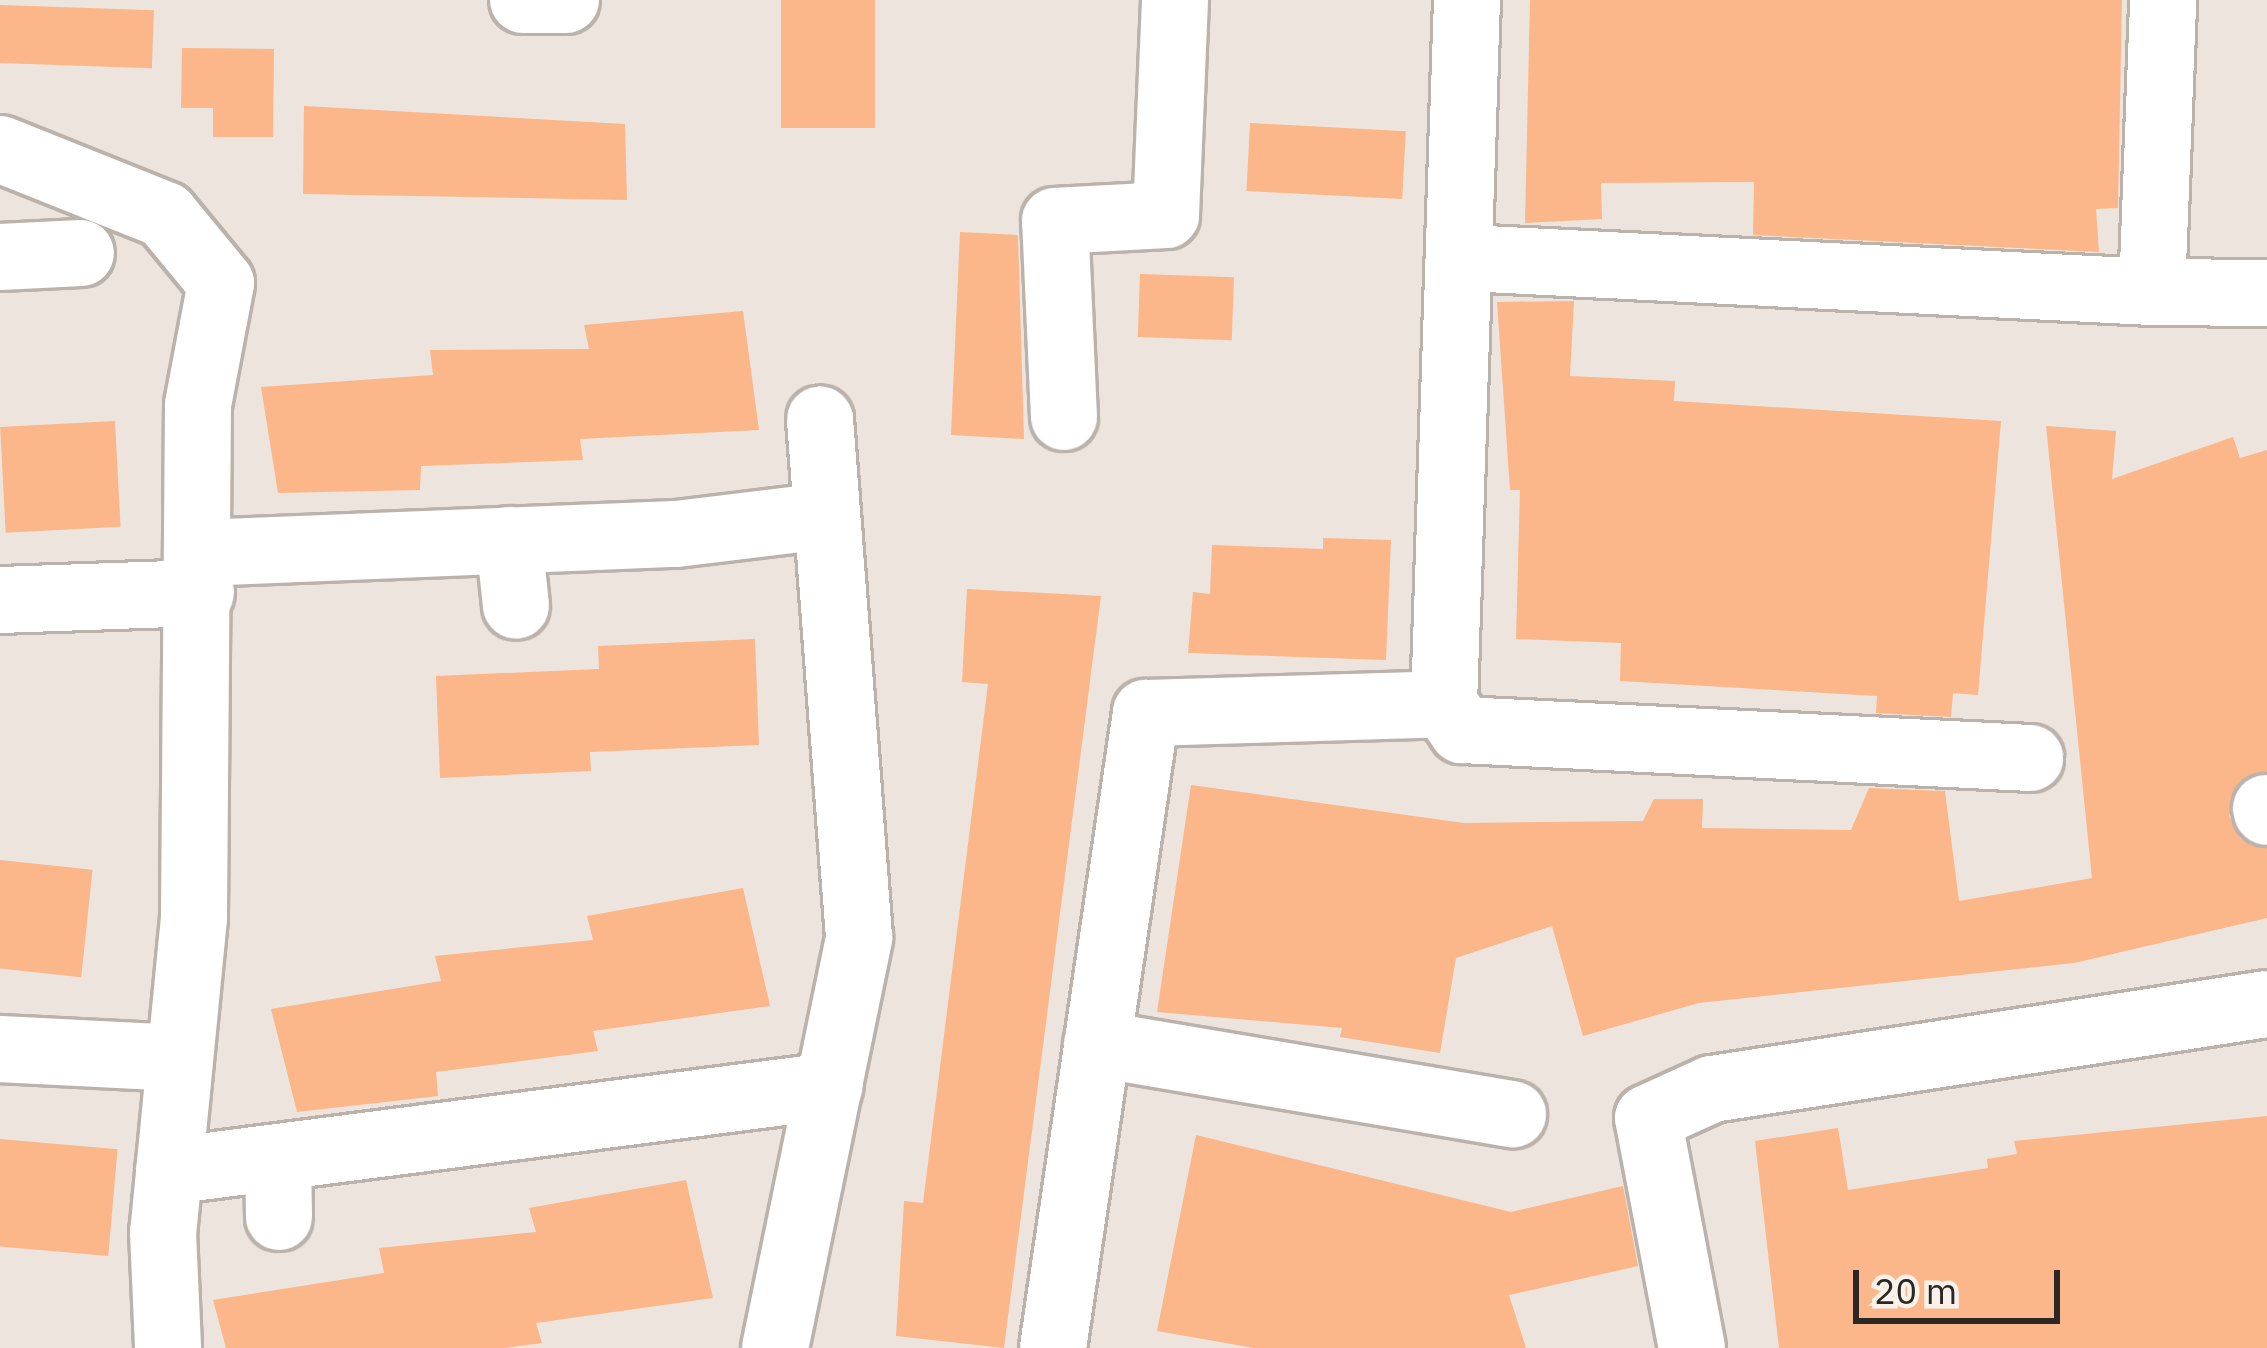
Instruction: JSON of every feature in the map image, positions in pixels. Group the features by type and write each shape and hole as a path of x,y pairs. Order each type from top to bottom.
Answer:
{"street":[{"path":"523,0 566,0"},
{"path":"1064,417 1055,221 1166,214 1174,0"},
{"path":"1467,0 1466,258 1444,704 1462,730 2030,758"},
{"path":"2152,292 2163,0"},
{"path":"0,149 165,215 221,283 198,406 201,573 180,1058 169,1172 167,1348"},
{"path":"0,256 81,253"},
{"path":"1466,258 2152,292 2267,292"},
{"path":"775,1348 859,937 820,419"},
{"path":"0,600 509,540 677,558 825,516"},
{"path":"509,540 516,606"},
{"path":"1053,1348 1146,713 1444,704"},
{"path":"1692,1348 1648,1118 1712,1089 2267,1004"},
{"path":"1097,1044 1514,1114"},
{"path":"32,1069 180,1058"},
{"path":"169,1172 278,1188 440,1167 610,1144 830,1086"}],"building":[{"path":"781,0 875,0 875,128 781,128"},
{"path":"1530,0 2122,0 2118,208 2096,209 2099,252 1753,235 1754,182 1601,183 1602,219 1525,223"},
{"path":"0,5 154,10 152,68 0,63"},
{"path":"182,48 274,49 273,137 213,137 213,108 181,108"},
{"path":"304,106 625,124 627,200 303,194"},
{"path":"1250,123 1406,131 1402,199 1246,191"},
{"path":"960,232 1018,235 1024,439 951,435"},
{"path":"1140,274 1234,277 1232,340 1138,337"},
{"path":"1574,301 1570,376 1675,381 1674,401 2001,421 1978,695 1953,693 1951,717 1876,713 1877,696 1620,681 1621,643 1516,639 1520,490 1510,490 1497,302"},
{"path":"743,311 759,430 580,439 583,460 421,466 420,490 278,493 261,387 433,375 430,350 589,349 584,325"},
{"path":"115,421 121,527 6,533 0,427"},
{"path":"2046,426 2116,431 2112,479 2233,437 2240,458 2267,450 2267,772 2239,782 2229,816 2241,839 2267,848 2267,918 2074,963 1699,1003 1583,1036 1552,926 1456,958 1440,1053 1340,1037 1342,1028 1157,1012 1191,785 1464,823 1643,821 1654,799 1703,799 1702,828 1851,830 1869,788 1945,791 1959,901 2092,878"},
{"path":"1323,538 1391,540 1386,660 1188,653 1193,592 1210,594 1212,545 1323,549"},
{"path":"967,589 1101,596 1004,1348 896,1336 904,1201 923,1203 988,684 962,682"},
{"path":"755,639 759,745 590,752 591,771 440,778 436,676 599,669 598,646"},
{"path":"0,860 92,870 81,977 0,969"},
{"path":"743,888 770,1006 593,1031 598,1051 436,1072 438,1096 297,1112 271,1009 441,981 435,956 593,940 587,916"},
{"path":"2267,1116 2267,1348 1779,1348 1755,1141 1838,1128 1848,1190 1988,1168 1987,1159 2017,1154 2014,1141"},
{"path":"1196,1135 1511,1212 1623,1186 1638,1266 1509,1295 1526,1348 1254,1348 1157,1331"},
{"path":"0,1139 118,1149 108,1256 0,1246"},
{"path":"686,1180 713,1298 536,1323 542,1343 504,1348 226,1348 213,1300 384,1273 379,1248 536,1232 529,1208"}]}
